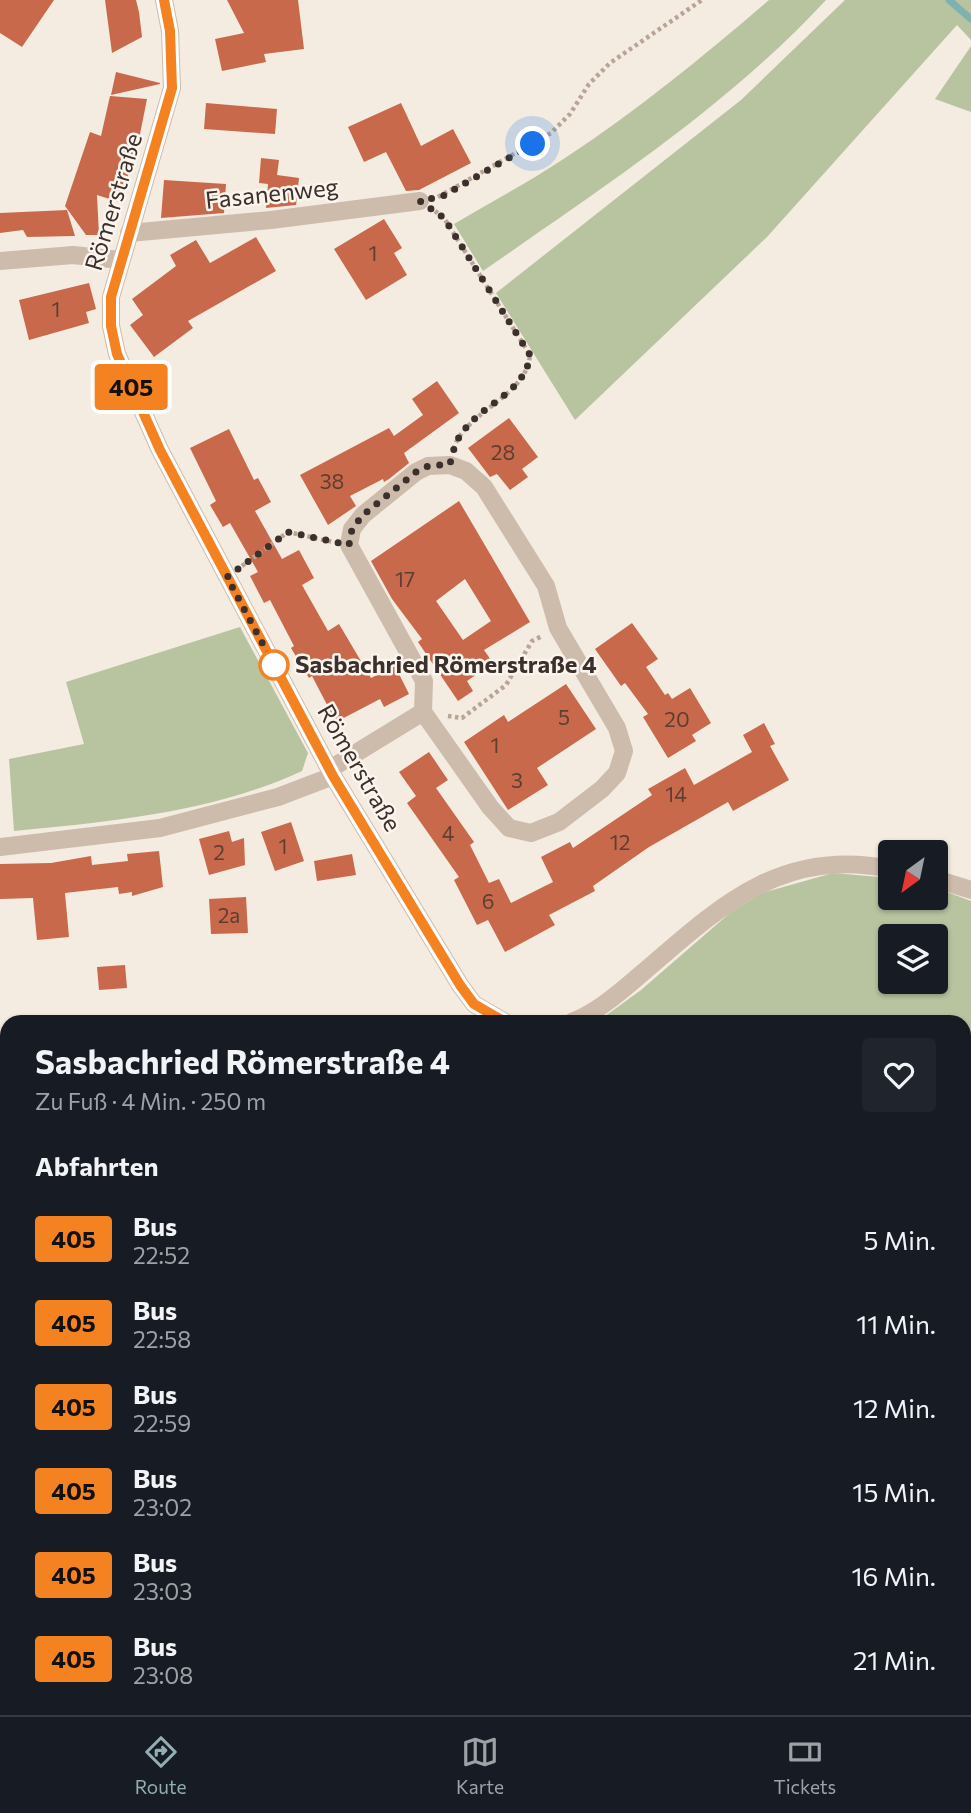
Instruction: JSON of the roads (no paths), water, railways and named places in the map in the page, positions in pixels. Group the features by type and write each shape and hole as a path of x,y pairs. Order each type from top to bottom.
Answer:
{"street":[{"name":"Römerstraße","path":"164,0 170,31 172,88 111,297 111,326 117,354 150,430 331,773 460,985 474,1004 493,1015"},
{"name":"Fasanenweg","path":"129,233 271,220 420,201"},
{"path":"0,261 73,255 120,260"},
{"path":"450,464 466,471 484,486 546,586 558,628 617,728 624,751 617,772 602,789 559,822 531,833 509,828 489,807 423,712 424,681 349,545 352,529 363,515 416,472 428,466 450,464"},
{"path":"0,847 160,828 278,797 331,773 423,712"},
{"path":"588,1015 618,993 724,903 743,891 788,872 843,865 878,868"},
{"path":"948,883 971,890"}],"waterway":[{"path":"949,0 971,19"}],"place":[{"name":"Sasbachried Römerstraße 4","path":"274,665"}]}
